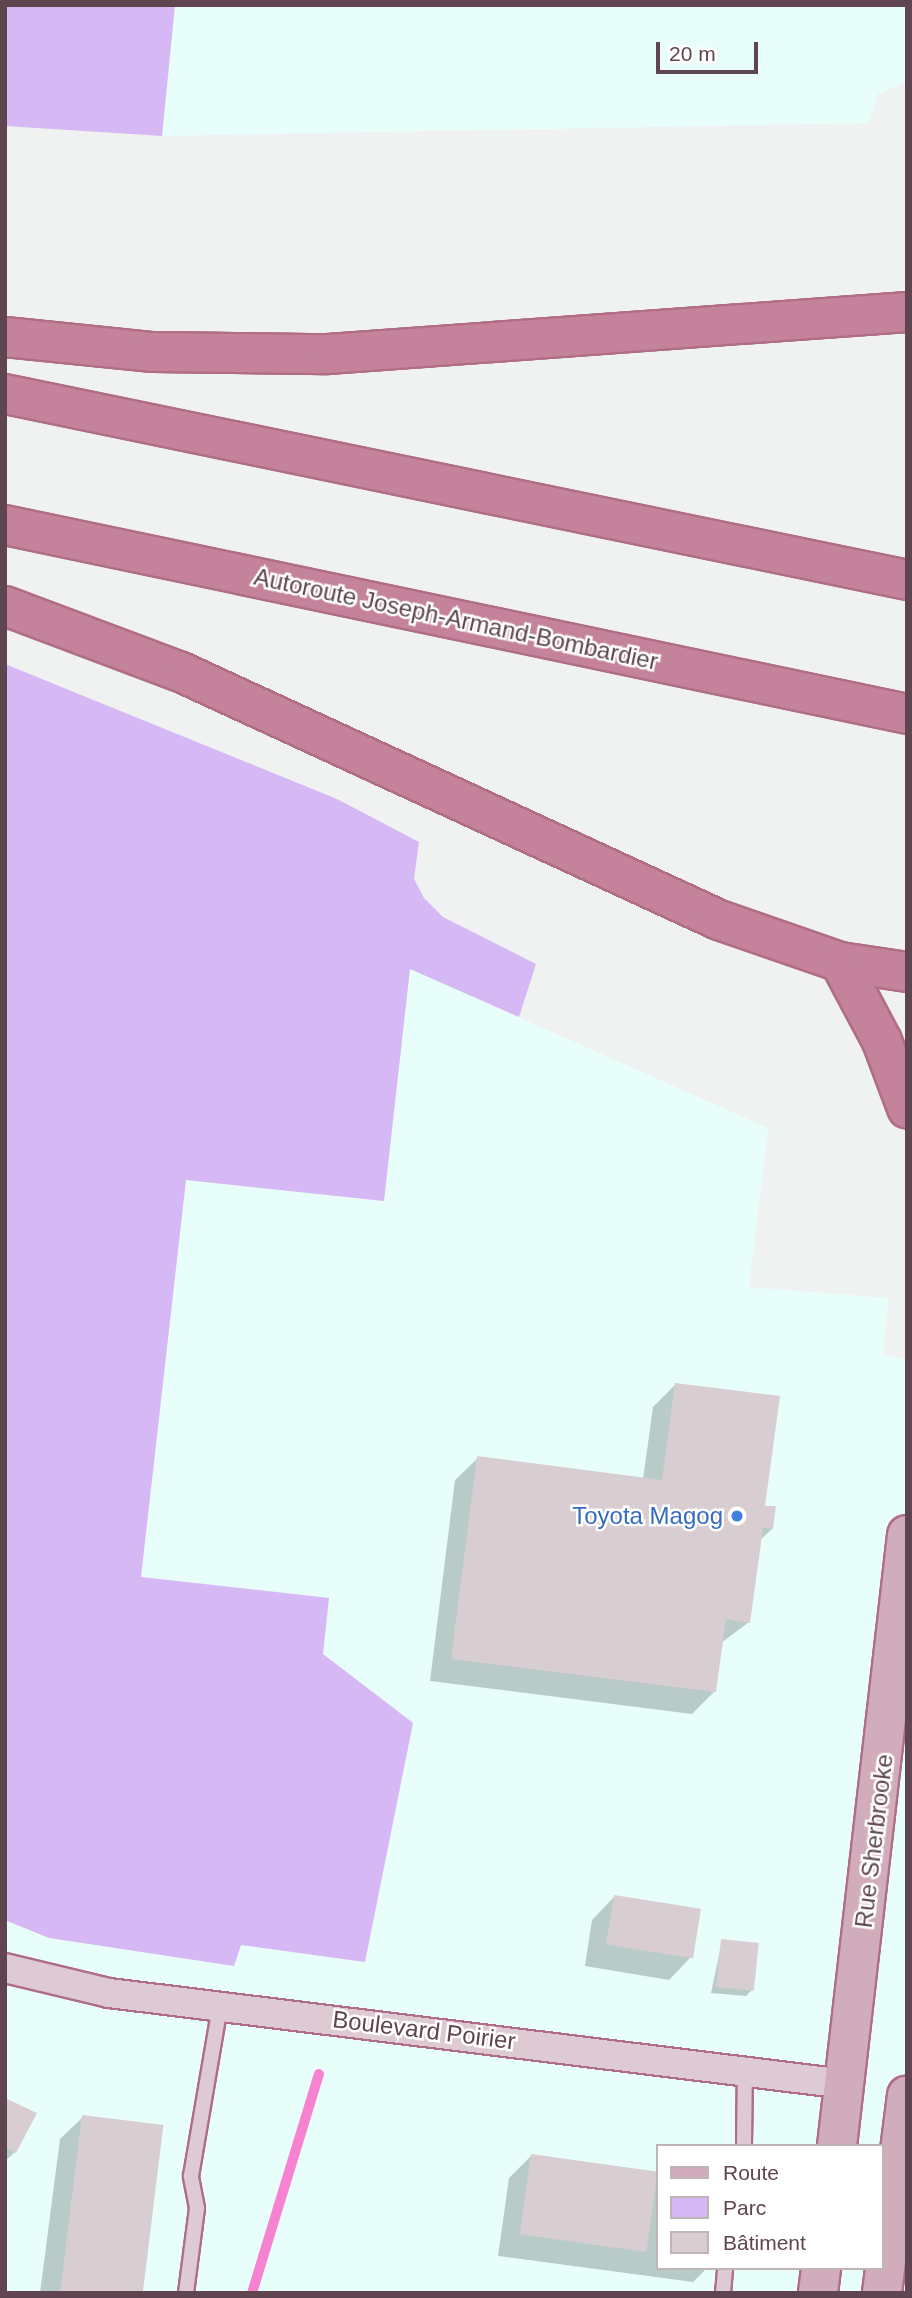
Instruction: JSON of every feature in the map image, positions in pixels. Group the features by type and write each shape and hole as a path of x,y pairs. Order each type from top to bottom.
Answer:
{"highway":[{"path":"5,337 153,352 317,354 906,311"},
{"path":"5,394 907,580"},
{"name":"Autoroute Joseph-Armand-Bombardier","path":"5,524 907,713"},
{"path":"5,607 181,672 719,920 840,962 907,972"},
{"path":"840,962 882,1041 907,1108"}],"main road":[{"name":"Rue Sherbrooke","path":"837,2144 907,1535"},
{"path":"882,2293 907,2096"},
{"path":"818,2293 821,2270"}],"street":[{"name":"Boulevard Poirier","path":"5,1968 69,1986 220,2007 745,2069 845,2084"}],"lane":[{"path":"186,2293 197,2208 191,2176 220,2007"},
{"path":"744,2144 745,2069"},
{"path":"723,2293 725,2270"}],"shaded area":[{"path":"175,5 907,5 907,82 878,94 869,123 162,136"},
{"path":"410,969 768,1128 749,1287 889,1298 883,1355 907,1359 907,2293 5,2293 5,1920 49,1938 234,1965 241,1945 365,1962 413,1722 323,1654 329,1598 141,1577 186,1180 384,1201"}],"green space":[{"path":"5,5 175,5 162,136 5,126"},
{"path":"5,664 337,799 419,842 414,879 424,898 443,917 536,964 519,1017 410,969 384,1201 186,1180 141,1577 329,1598 323,1654 413,1723 365,1962 241,1945 234,1966 49,1938 5,1920"}],"building":[{"path":"675,1383 780,1396 765,1506 776,1506 773,1529 763,1528 750,1623 726,1619 716,1692 451,1659 477,1456 662,1480"},
{"path":"614,1895 701,1909 693,1958 606,1944"},
{"path":"721,1939 759,1943 754,1991 716,1987"},
{"path":"5,2098 37,2113 16,2153 5,2147"},
{"path":"82,2115 163,2125 143,2293 60,2293"},
{"path":"531,2154 656,2172 646,2252 520,2234"}],"waterway":[{"path":"252,2293 319,2074"}],"place":[{"name":"Toyota Magog","path":"737,1516"}]}
